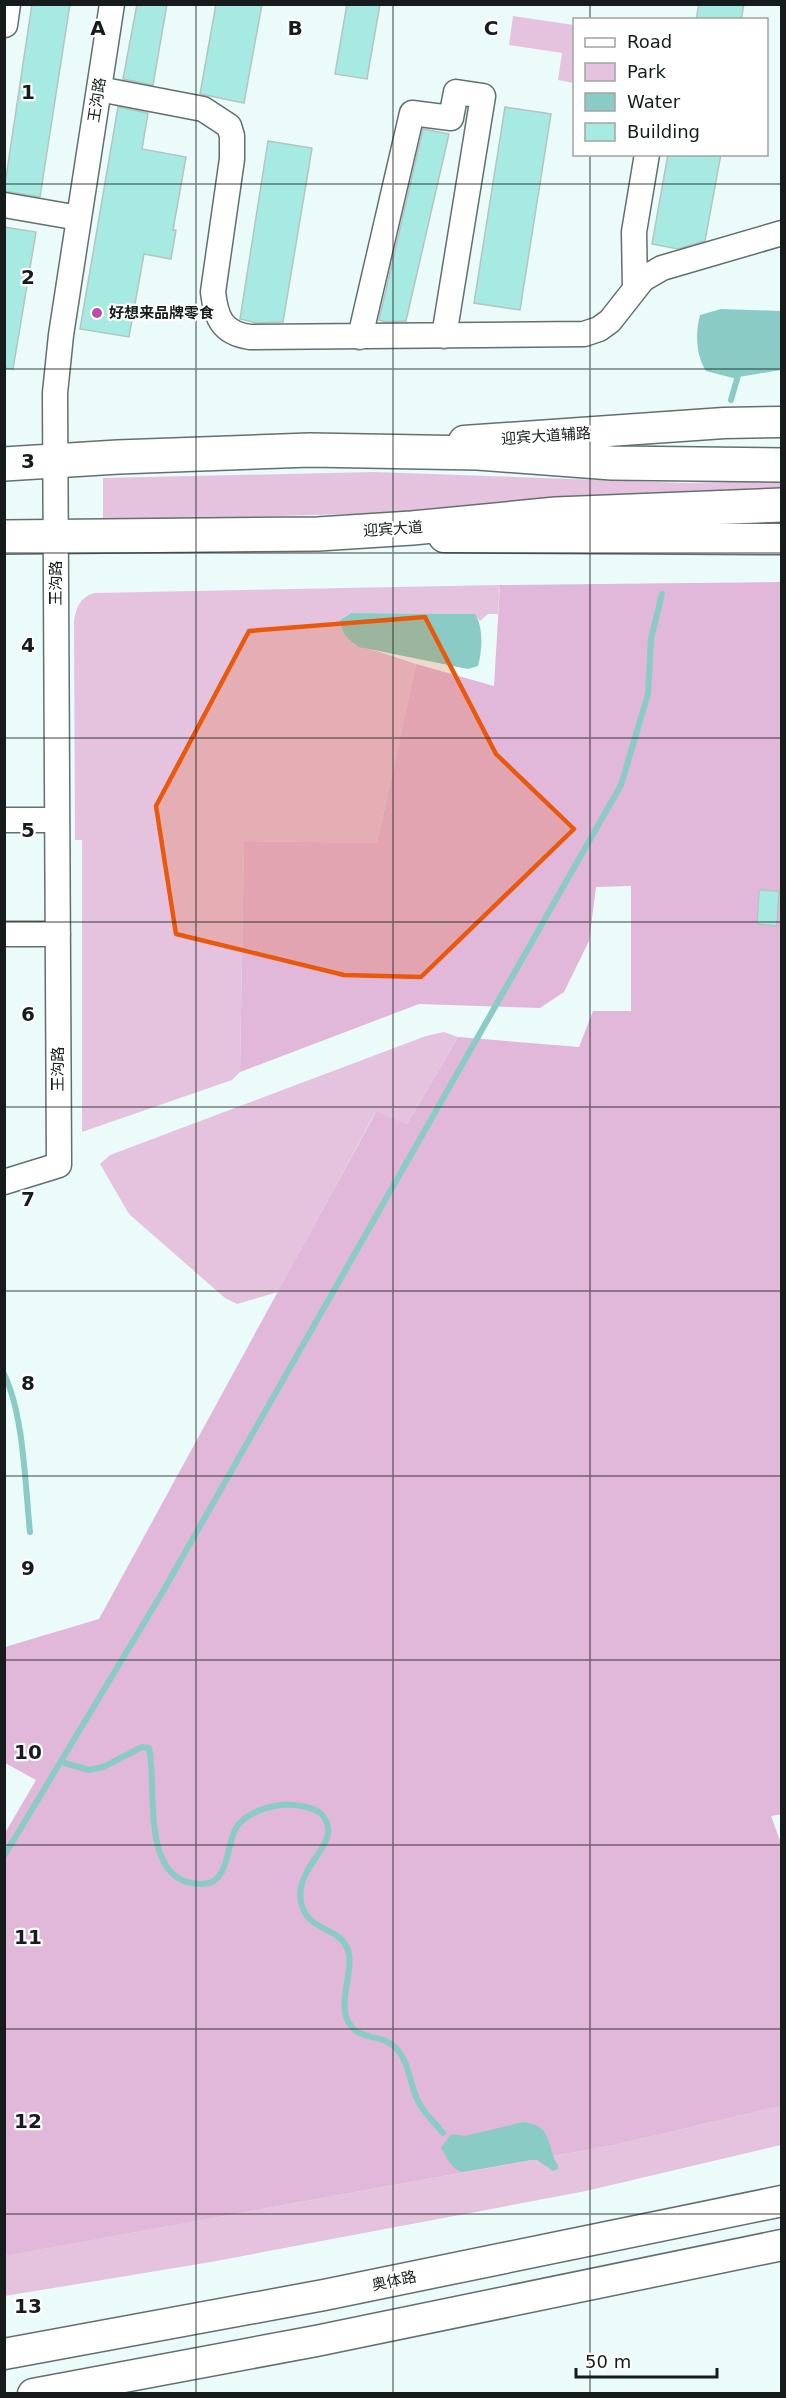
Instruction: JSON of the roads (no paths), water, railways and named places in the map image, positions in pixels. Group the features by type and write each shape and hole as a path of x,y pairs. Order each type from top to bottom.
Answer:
{"highway":[{"path":"4,464 310,450 478,453 612,463 782,465"},
{"name":"迎宾大道","path":"4,537 318,534 412,528 556,514 782,505"}],"main road":[{"name":"迎宾大道辅路","path":"310,450 724,423 782,422"},
{"path":"318,534 542,539 782,539"},
{"name":"奥体路","path":"4,2354 314,2297 782,2201"},
{"path":"33,2394 69,2391 782,2245"}],"street":[{"path":"5,25 8,4"},
{"name":"王沟路","path":"4,1182 59,1165 56,367 112,4"},
{"path":"99,89 203,109 229,126 232,136 232,159 213,292 215,308 220,321 237,335 360,337 584,334 599,329 610,321 643,279 662,268 782,232"},
{"path":"360,337 412,113 451,118 456,92 483,96 444,336"},
{"path":"635,288 634,232 647,156"},
{"path":"4,205 79,218"},
{"path":"4,820 57,820"},
{"path":"4,934 57,934"}],"water":[{"path":"721,309 781,311 781,370 733,378 706,371 697,344 700,315"},
{"path":"351,613 475,614 480,626 481,640 478,666 468,669 359,647 345,636 341,625 340,620"},
{"path":"523,2122 538,2126 543,2130 558,2169 553,2171 537,2160 531,2160 462,2172 452,2165 441,2148 451,2134 465,2136"}],"waterway":[{"path":"731,400 739,372"},
{"path":"4,1856 162,1593 621,785 648,694 651,639 662,594"},
{"path":"4,1374 11,1391 20,1430 30,1532"},
{"path":"61,1762 89,1770 103,1767 142,1747 149,1748 155,1832 160,1852 168,1869 182,1880 203,1884 218,1878 235,1830 253,1813 278,1805 306,1807 320,1813 328,1827 327,1837 303,1879 300,1892 302,1906 311,1920 335,1934 345,1944 350,1960 345,2010 351,2026 363,2035 383,2040 396,2048 407,2067 418,2101 443,2133"}],"place":[{"name":"好想来品牌零食","path":"97,313"}]}
